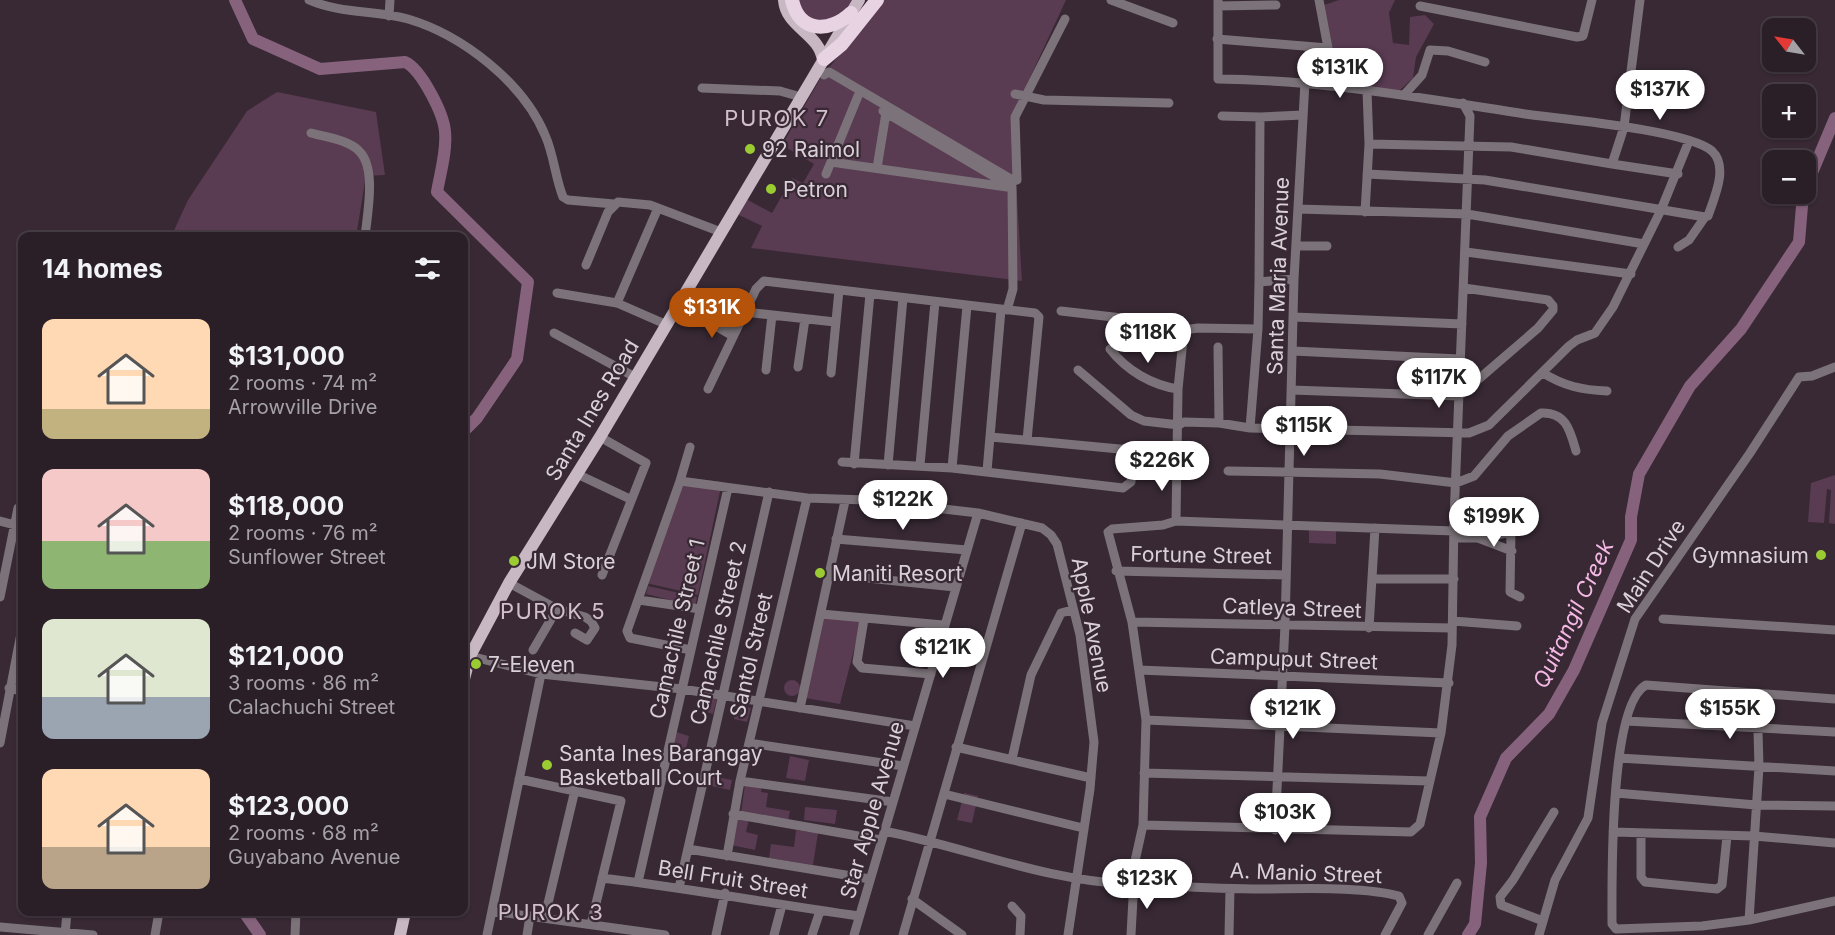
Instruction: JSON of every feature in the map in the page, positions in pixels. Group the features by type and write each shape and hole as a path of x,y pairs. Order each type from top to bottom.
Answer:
{"highway":[{"path":"792,0 800,17 815,27 838,24 851,13"},
{"path":"822,66 877,0"}],"main road":[{"path":"784,0 790,17 818,43 822,66"},
{"name":"Santa Ines Road","path":"468,658 509,583 600,437 665,324 801,97 822,66 859,0"},
{"path":"400,935 404,916"}],"street":[{"path":"309,0 334,10 406,19 448,35 479,55 524,101 544,131 563,197 568,200 615,204 636,202 721,232"},
{"path":"389,16 390,0"},
{"path":"1111,0 1173,22"},
{"path":"1319,0 1328,48 1329,84"},
{"path":"1420,6 1577,37 1583,36 1586,32 1592,0"},
{"path":"1612,164 1624,127 1640,0"},
{"path":"1276,5 1218,3 1218,79 1329,84 1463,103 1624,127 1689,141 1712,151 1719,167 1716,191 1708,216 1689,240 1678,248"},
{"path":"822,66 1014,181 1017,180 1016,117 1019,96 1065,19"},
{"path":"1217,39 1328,48"},
{"path":"1404,95 1422,75 1430,50 1448,51 1485,62"},
{"path":"822,66 858,96 1012,188"},
{"name":"Santa Maria Avenue","path":"1275,830 1285,625 1294,279 1305,82"},
{"path":"702,88 780,91 801,97"},
{"path":"1365,212 1369,144 1367,91"},
{"path":"826,174 858,96"},
{"path":"1019,96 1169,103"},
{"path":"1143,825 1411,832 1418,827 1422,818 1441,733 1449,683 1453,625 1459,359 1466,252 1470,116 1463,103"},
{"path":"1470,116 1481,106"},
{"path":"877,168 886,113"},
{"path":"1222,117 1303,115"},
{"path":"1250,428 1258,329 1260,117"},
{"path":"311,133 350,145 364,158 369,186 365,232"},
{"path":"1078,370 1131,416 1144,421 1179,425 1184,422 1219,423 1250,428 1291,427 1469,433 1489,425 1577,340 1595,333 1631,274 1678,174 1689,141"},
{"path":"1369,144 1511,147 1678,174"},
{"path":"831,162 1012,188"},
{"path":"1367,174 1467,182 1485,180 1705,217"},
{"path":"987,471 1004,310 1014,289 1012,188"},
{"path":"586,265 608,212 615,204"},
{"path":"617,303 658,208"},
{"path":"1298,209 1467,214 1644,244"},
{"path":"1296,246 1327,246"},
{"path":"1466,252 1631,274"},
{"path":"1259,282 1294,279"},
{"path":"708,389 756,290 764,280 1035,313 1039,317 1027,440"},
{"path":"1292,390 1459,396 1538,328 1553,310 1548,300 1464,288"},
{"path":"831,373 839,290"},
{"path":"557,293 617,303 665,324"},
{"path":"854,464 870,294"},
{"path":"888,465 903,298"},
{"path":"680,300 735,332"},
{"path":"920,465 935,302"},
{"path":"952,468 967,306"},
{"path":"1061,311 1148,321 1184,330 1198,327 1258,329"},
{"path":"745,312 836,322"},
{"path":"766,370 772,315"},
{"path":"1294,317 1462,324"},
{"path":"798,367 805,319"},
{"path":"1176,521 1178,389 1184,330"},
{"path":"554,333 635,377"},
{"path":"1218,348 1219,423"},
{"path":"1110,349 1122,363 1156,385 1178,389"},
{"path":"1293,351 1459,359"},
{"name":"Main Drive","path":"1539,935 1555,880 1588,818 1602,723 1635,619 1750,453 1799,377 1812,376 1835,367"},
{"path":"1543,373 1560,383 1581,390 1607,391"},
{"path":"1228,471 1380,474 1456,483 1474,476 1508,436 1541,413 1561,416 1566,423 1576,451"},
{"path":"600,437 646,463 602,575"},
{"path":"842,462 920,465 987,471 1124,488 1131,482 1134,452 1130,450 991,437"},
{"path":"690,447 627,631 628,636 691,650"},
{"path":"577,474 630,499"},
{"name":"Apple Avenue","path":"680,481 807,498 866,500 978,513 1041,528 1055,540 1080,635 1094,742 1091,778 1068,935"},
{"name":"Camachile Street 1","path":"638,882 728,488"},
{"name":"Camachile Street 2","path":"679,888 769,492"},
{"name":"Santol Street","path":"727,856 740,781 807,498"},
{"path":"800,708 845,501"},
{"path":"0,597 2,575 18,508"},
{"name":"Star Apple Avenue","path":"854,935 931,674 943,625 978,513"},
{"path":"0,521 15,525"},
{"path":"1131,935 1136,861 1143,825 1146,720 1132,622 1116,571 1108,532 1112,529 1162,525 1176,521 1375,528 1479,538 1512,551"},
{"path":"903,935 1022,523"},
{"path":"1369,628 1375,528"},
{"path":"1479,538 1511,532 1510,592 1520,597"},
{"path":"836,539 967,550"},
{"name":"Fortune Street","path":"1116,571 1286,575"},
{"path":"828,574 955,587"},
{"path":"1373,579 1454,579"},
{"path":"509,583 557,609 591,621 595,627 590,639 587,640 575,633"},
{"path":"639,600 700,609"},
{"path":"533,650 557,609"},
{"path":"1012,759 1030,675 1061,613 1072,610"},
{"path":"821,614 943,625"},
{"path":"864,619 857,662 862,668 931,674"},
{"path":"1663,619 1835,630"},
{"name":"Catleya Street","path":"1132,622 1369,628 1453,625 1517,626"},
{"path":"468,660 541,675 682,689 915,726"},
{"path":"0,743 2,714 18,667"},
{"name":"Campuput Street","path":"1139,670 1449,683"},
{"path":"487,935 541,675"},
{"path":"1835,699 1646,685 1636,692 1620,740 1613,832 1613,927 1702,926 1749,920 1835,901"},
{"path":"9,688 18,690"},
{"path":"1749,920 1759,766 1757,695"},
{"path":"1146,720 1441,733"},
{"path":"1626,722 1835,732"},
{"path":"749,742 903,766"},
{"path":"956,747 1091,778"},
{"path":"1619,758 1835,771"},
{"path":"1144,773 1429,781"},
{"path":"519,779 621,801 602,878 588,924 582,935"},
{"path":"740,781 893,802"},
{"path":"545,916 575,790"},
{"path":"1616,793 1756,805 1835,806"},
{"path":"944,794 1083,828"},
{"path":"1543,921 1501,905 1500,897 1513,880 1554,812"},
{"name":"A. Manio Street","path":"733,814 930,840 972,854 1076,879 1230,889 1314,889 1393,894 1401,899 1402,903 1385,935"},
{"path":"1613,832 1754,836 1835,843"},
{"path":"1641,833 1641,877 1645,882 1718,889 1722,885 1727,836"},
{"path":"688,849 870,879"},
{"name":"Bell Fruit Street","path":"602,878 725,893 782,905 859,916"},
{"path":"1428,935 1457,882"},
{"path":"1229,935 1230,889"},
{"path":"716,935 725,893"},
{"path":"912,899 962,935"},
{"path":"774,935 782,905"},
{"path":"1012,906 1021,916 1020,935"},
{"path":"812,935 820,910"},
{"path":"492,911 545,916 665,935"},
{"path":"65,933 67,916"},
{"path":"155,935 158,916"},
{"path":"295,935 296,916"},
{"path":"527,935 530,916"},
{"path":"0,927 93,935"}],"shaded area":[{"path":"796,0 854,0 834,22 809,20"},
{"path":"883,0 1066,0 1012,116 1022,281 751,248 762,226 737,214 746,199 772,213 792,178 803,183 814,164 782,145 820,79"},
{"path":"1339,0 1395,0 1389,13 1393,43 1409,45 1410,17 1425,15 1434,24 1416,57 1413,78 1399,91 1334,83 1324,5"},
{"path":"277,92 376,112 385,175 366,176 357,232 173,232 188,200 247,111"},
{"path":"1835,475 1835,524 1829,523 1831,490 1827,489 1824,523 1808,522 1811,483"},
{"path":"683,477 722,482 698,595 646,583"},
{"path":"1309,528 1336,528 1336,544 1309,543"},
{"path":"648,586 697,597 695,606 646,594"},
{"path":"824,611 863,615 840,704 805,698"},
{"path":"792,680 798,682 800,688 798,694 792,696 786,694 784,688 786,682"},
{"path":"703,696 717,699 713,714 700,710"},
{"path":"737,704 751,708 747,722 734,719"},
{"path":"676,732 689,736 685,753 672,749"},
{"path":"790,756 809,760 805,781 786,778"},
{"path":"708,775 732,780 730,790 706,785"},
{"path":"745,784 762,787 761,792 768,793 766,807 790,811 788,821 741,813"},
{"path":"964,793 978,796 972,823 957,820"},
{"path":"805,807 837,810 835,824 804,820"},
{"path":"736,816 749,819 746,832 758,835 755,850 731,845"},
{"path":"796,830 818,833 813,865 769,858 771,844 794,847"}],"waterway":[{"path":"235,0 253,39 320,69 405,62 418,73 431,93 441,114 445,132 444,155 437,192 528,282 517,359 477,418 468,427"},
{"name":"Quitangil Creek","path":"1816,163 1835,118"},
{"name":"Quitangil Creek","path":"1468,935 1475,924 1481,863 1480,817 1506,758 1549,714 1574,670 1631,540 1631,517 1639,474 1690,386 1741,329 1799,242 1802,204"},
{"path":"247,916 260,935"}],"place":[{"name":"92 Raimol","path":"750,149"},
{"name":"Petron","path":"771,189"},
{"name":"Gymnasium","path":"1821,555"},
{"name":"JM Store","path":"514,561"},
{"name":"Maniti Resort","path":"820,573"},
{"name":"7-Eleven","path":"476,664"},
{"name":"Santa Ines Barangay Basketball Court","path":"547,765"}],"district":[{"name":"PUROK 7","path":"777,118"},
{"name":"PUROK 5","path":"553,611"},
{"name":"PUROK 3","path":"551,912"}]}
